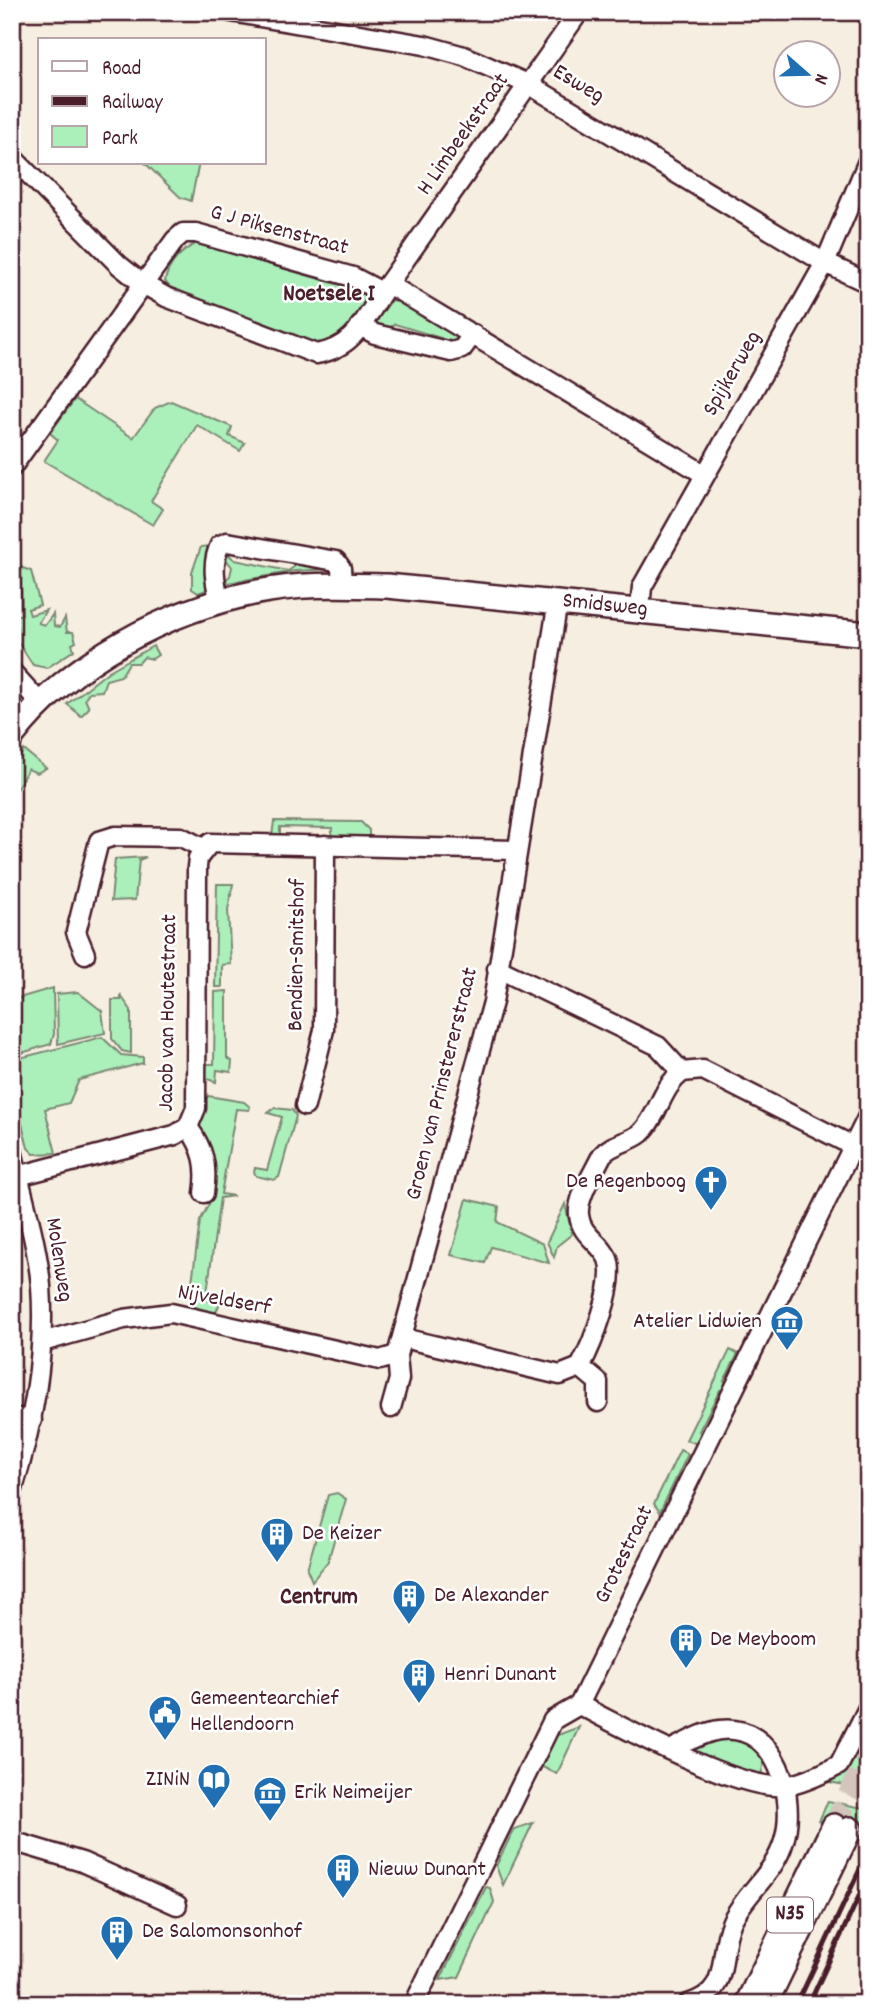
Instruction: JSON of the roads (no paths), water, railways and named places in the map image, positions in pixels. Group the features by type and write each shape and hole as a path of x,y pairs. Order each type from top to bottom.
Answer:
{"main road":[{"name":"Smidsweg","path":"12,736 41,704 90,665 136,635 171,619 258,592 342,585 558,601 868,634"},
{"name":"N35","path":"747,2004 842,1828 765,2004"}],"street":[{"name":"Esweg","path":"231,12 424,44 464,56 530,85 825,263 868,283"},
{"name":"H Limbeekstraat","path":"385,288 579,12"},
{"path":"12,158 119,265 143,284 166,297 316,354 333,352 348,343 385,288"},
{"name":"Spijkerweg","path":"640,610 642,587 825,263 868,161"},
{"name":"G J Piksenstraat","path":"143,284 183,233 196,233 353,277 385,288 473,334 704,474"},
{"path":"12,467 143,284"},
{"path":"360,326 375,334 451,352 462,349 473,334"},
{"path":"220,602 214,579 216,552 220,545 226,542 337,561 340,565 342,585"},
{"name":"Groen van Prinstererstraat","path":"391,1408 398,1379 397,1355 490,1016 558,601"},
{"path":"12,672 41,704"},
{"path":"85,954 76,932 99,841 115,836 181,837 203,848 221,842 516,849"},
{"name":"Bendien-Smitshof","path":"305,1106 324,1030 325,845"},
{"name":"Jacob van Houtestraat","path":"18,1176 175,1135 188,1127 196,1108 197,867 203,848"},
{"path":"498,968 658,1046 682,1072"},
{"path":"403,1338 560,1375 580,1367 596,1333 610,1269 602,1250 585,1235 579,1216 579,1205 602,1155 607,1149 641,1133 669,1084 682,1072 703,1070 853,1146"},
{"name":"Grotestraat","path":"414,2004 554,1720 579,1704 868,1116"},
{"path":"188,1127 204,1152 204,1193"},
{"name":"Molenweg","path":"12,1150 37,1260 42,1342 32,1420 12,1492"},
{"name":"Nijveldserf","path":"42,1342 124,1320 184,1315 380,1360 397,1355"},
{"path":"580,1367 598,1382 598,1402"},
{"path":"12,1417 32,1420"},
{"path":"579,1704 670,1750 743,1779 785,1786 839,1765 868,1709"},
{"path":"670,1750 720,1730 747,1735 767,1748 785,1786 788,1825 779,1854 731,1924 717,1985 704,1999 688,2004"},
{"path":"12,1841 82,1861 177,1905"}],"tunnel":[{"path":"834,1826 868,1758"}],"railway":[{"path":"797,2004 868,1852"},
{"path":"809,2004 868,1877"}],"place":[{"name":"De Regenboog","path":"711,1212"},
{"name":"Atelier Lidwien","path":"787,1352"},
{"name":"De Keizer","path":"277,1564"},
{"name":"De Alexander","path":"409,1626"},
{"name":"De Meyboom","path":"686,1670"},
{"name":"Henri Dunant","path":"419,1705"},
{"name":"Gemeentearchief Hellendoorn","path":"165,1742"},
{"name":"ZINiN","path":"214,1810"},
{"name":"Erik Neimeijer","path":"270,1823"},
{"name":"Nieuw Dunant","path":"343,1900"},
{"name":"De Salomonsonhof","path":"117,1962"}],"district":[{"name":"Noetsele I","path":"329,295"},
{"name":"Centrum","path":"319,1598"}]}
